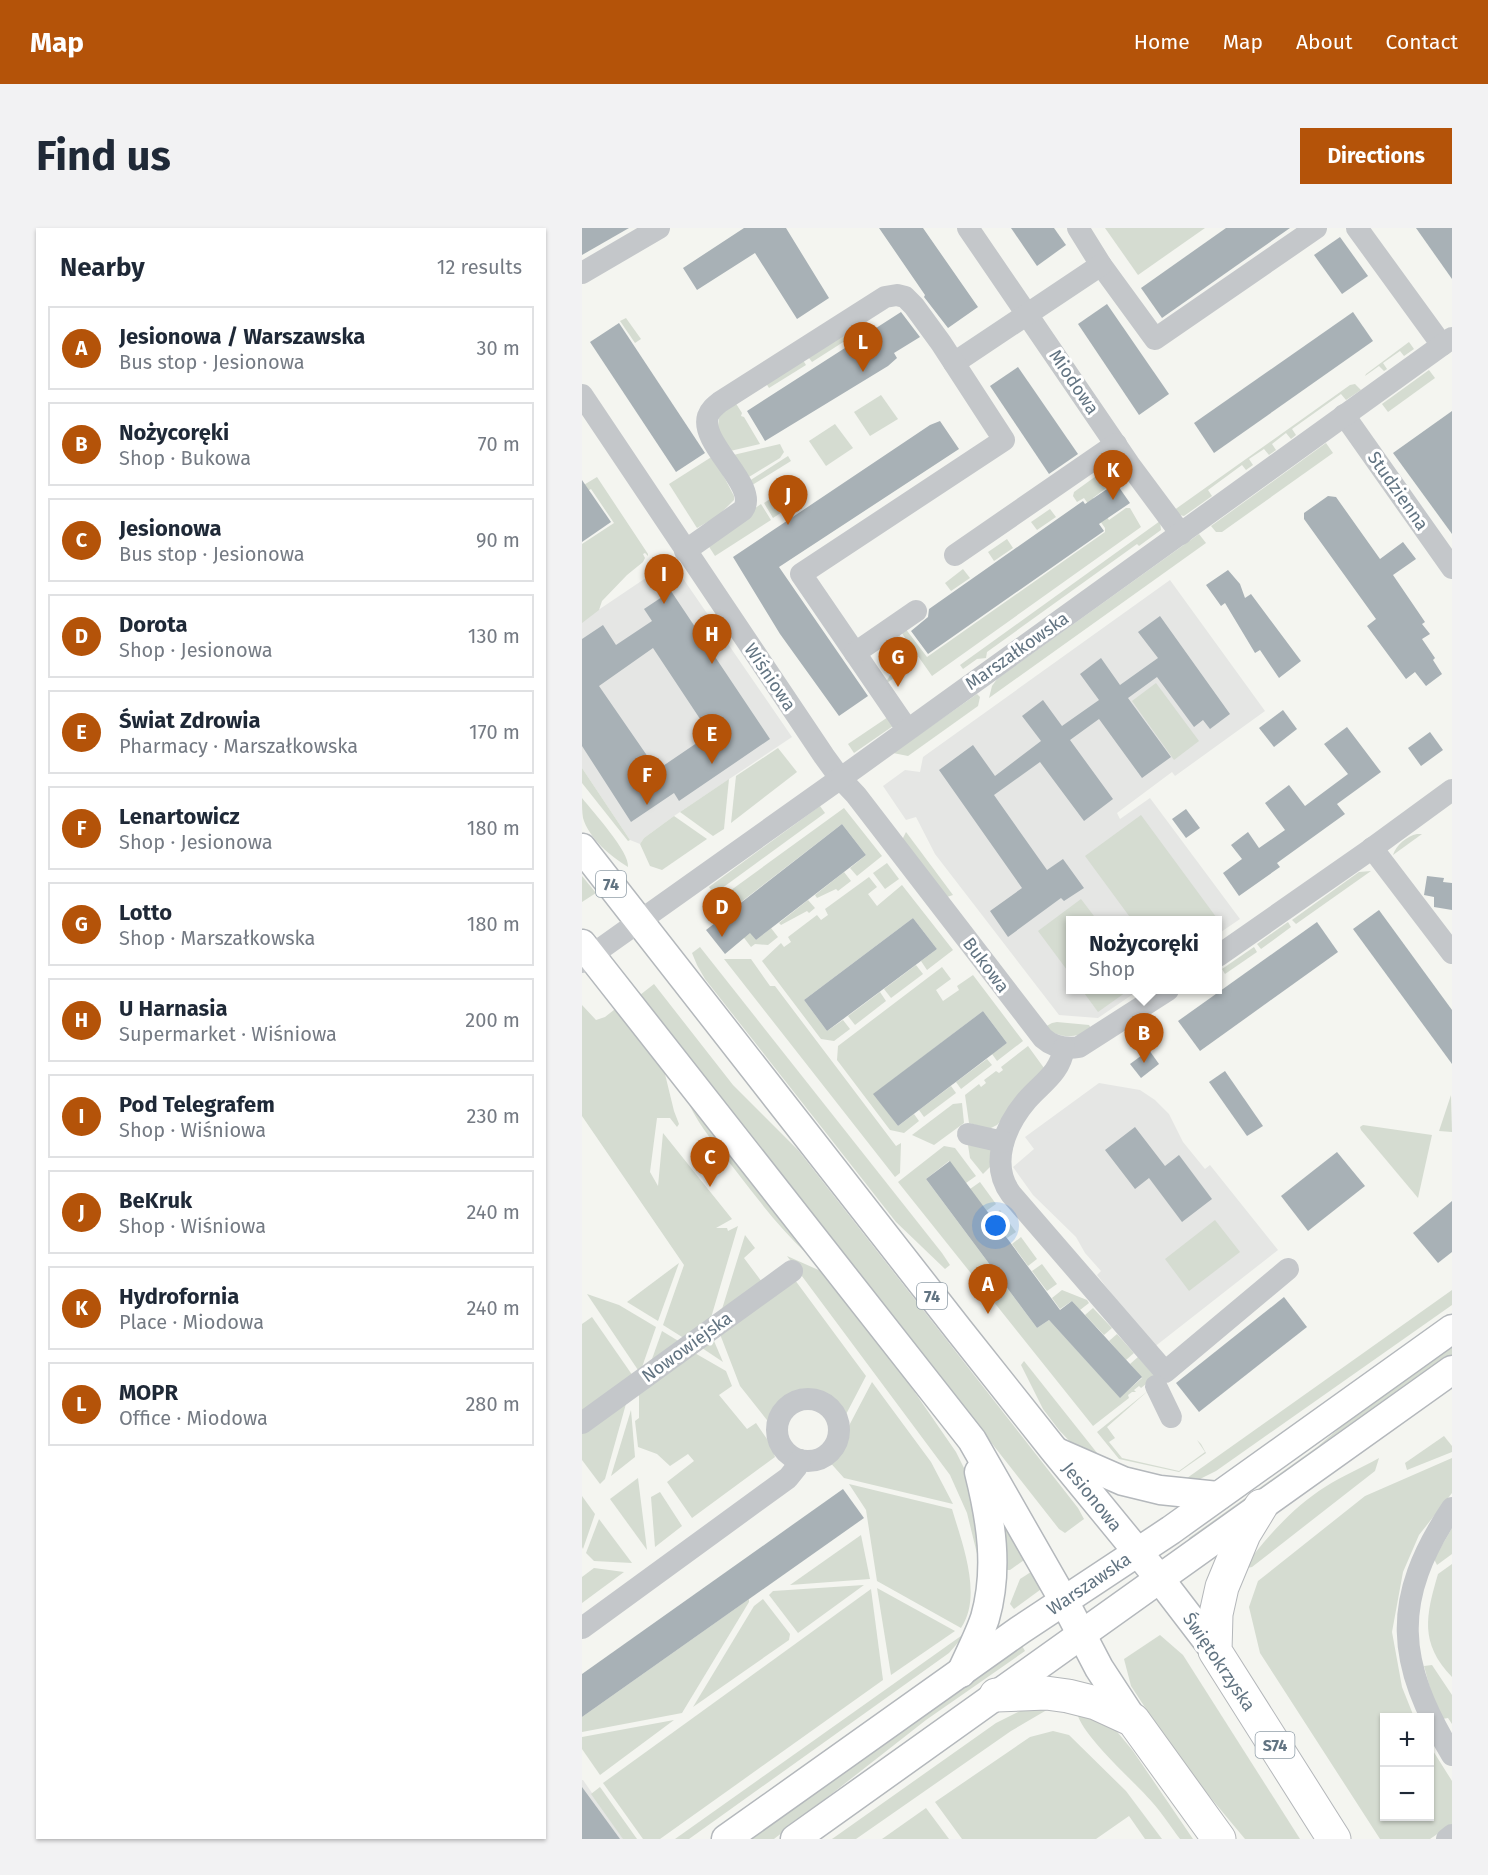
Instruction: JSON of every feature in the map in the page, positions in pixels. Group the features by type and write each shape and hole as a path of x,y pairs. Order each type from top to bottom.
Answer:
{"highway":[{"path":"1215,1651 1218,1599 1244,1534 1261,1506"},
{"name":"Świętokrzyska","path":"1215,1651 1334,1839"},
{"path":"996,1695 1046,1693 1081,1698 1111,1708 1133,1720 1219,1839"}],"main road":[{"name":"Jesionowa","path":"582,848 1054,1450 1159,1578"},
{"path":"585,954 972,1440 1081,1635 1133,1720"},
{"name":"Warszawska","path":"726,1839 1064,1601 1218,1496 1452,1329"},
{"name":"Warszawska","path":"795,1839 1452,1370"},
{"path":"961,1673 984,1620 993,1554 989,1510 972,1440"},
{"path":"1054,1450 1123,1481 1160,1490 1218,1496"},
{"name":"Świętokrzyska","path":"1159,1578 1215,1651"}],"street":[{"path":"582,273 659,228"},
{"name":"Miodowa","path":"969,228 1116,444 1181,534"},
{"path":"1078,228 1101,265 1155,339 1316,228"},
{"path":"1357,228 1447,341"},
{"path":"954,363 1101,265"},
{"path":"685,550 743,510 747,502 745,491 721,454 708,428 708,416 720,402 890,295 897,295 910,301 1004,440 801,574 907,729"},
{"name":"Marszałkowska","path":"585,954 639,921 1447,341"},
{"name":"Wiśniowa","path":"582,395 840,778"},
{"name":"Studzienna","path":"1344,415 1452,568"},
{"path":"955,555 1116,444"},
{"path":"855,653 916,611"},
{"name":"Bukowa","path":"840,778 856,795 1040,1035 1047,1041 1064,1048"},
{"path":"1222,953 1452,790"},
{"path":"1372,848 1452,953"},
{"path":"1162,994 1084,1045 1064,1048 1058,1068 1022,1107 1004,1142 1000,1170 1006,1188 1166,1372 1288,1269"},
{"path":"968,1134 1004,1142"},
{"name":"Nowowiejska","path":"582,1423 792,1271"},
{"path":"1156,1386 1171,1417"},
{"path":"582,1628 788,1478 800,1460"},
{"path":"1452,1508 1432,1540 1416,1576 1409,1605 1407,1640 1410,1662 1421,1697 1452,1755"},
{"path":"1447,1839 1452,1835"}],"shaded area":[{"path":"1105,228 1205,228 1138,275"},
{"path":"626,318 641,339 635,343 620,321"},
{"path":"842,330 848,339 812,362 806,354"},
{"path":"1409,342 1414,349 1404,356 1400,351 1383,363 1387,369 1384,371 1379,366 1365,376 1366,374"},
{"path":"801,357 806,365 769,388 764,380"},
{"path":"1429,370 1435,378 1388,412 1382,404"},
{"path":"1355,384 1361,390 1346,400 1341,394 1292,429 1296,435 1291,439 1286,433 1272,444 1276,450 1269,455 1264,449 1249,459 1253,465 1246,470 1242,465 1208,490 1212,496 1184,516 1170,513 1350,385"},
{"path":"881,395 898,419 870,436 854,412"},
{"path":"733,399 742,413 741,416 744,417 760,444 726,452 717,435 720,410"},
{"path":"835,424 853,448 826,466 809,441"},
{"path":"1326,443 1333,453 1222,532 1216,532 1211,526"},
{"path":"780,444 784,452 780,458 744,480 729,456"},
{"path":"713,456 734,500 718,516 697,528 669,484"},
{"path":"788,456 791,461 749,487 746,483"},
{"path":"1103,471 1113,483 1093,498 1109,520 1126,508 1130,508 1141,527 932,676 901,632 905,628 927,657 1105,532 1105,528 1084,498 1077,502 1073,496 1074,492"},
{"path":"597,477 648,556 643,554 645,558 643,562 602,601 599,610 582,623 582,544 614,523 591,489 582,494 582,486"},
{"path":"785,489 796,503 773,518 764,503"},
{"path":"761,504 771,520 715,556 706,542"},
{"path":"1050,509 1056,517 1037,530 1031,522"},
{"path":"1160,521 1161,530 1139,546 1137,544 987,652 986,658 977,659 963,669 960,665"},
{"path":"1199,534 1206,543 989,698 992,686 997,679"},
{"path":"1007,539 1013,548 994,561 988,552"},
{"path":"671,561 792,737 674,816 644,838 640,844 630,840 582,768 582,621"},
{"path":"963,569 970,578 951,591 945,583"},
{"path":"1170,580 1265,711 1175,776 1172,772 1117,813 1120,819 1150,798 1240,919 1222,931 1222,916 1066,916 1066,994 1133,994 1098,1018 1059,1015 935,854 916,817 906,820 883,786 905,770 920,772 923,757"},
{"path":"899,634 917,662 884,685 894,669 878,646"},
{"path":"1156,683 1199,741 1174,760 1132,701"},
{"path":"977,694 980,697 978,706 908,756 893,753"},
{"path":"891,715 893,726 854,753 848,744"},
{"path":"778,748 797,772 731,823 736,776"},
{"path":"582,768 630,840 628,841 582,783"},
{"path":"729,779 724,829 713,836 680,812"},
{"path":"582,798 617,842 627,860 628,867 607,852 590,833 583,818"},
{"path":"820,806 825,813 714,894 709,887"},
{"path":"844,808 882,856 857,876 850,868 866,855 842,824 732,909 756,940 771,928 778,937 768,945 755,944 751,947 716,901"},
{"path":"1141,815 1215,916 1129,916 1085,856"},
{"path":"674,816 707,839 662,870 650,866 640,844 644,838"},
{"path":"906,832 953,895 944,898 901,842"},
{"path":"1417,834 1422,834 1393,855 1402,842"},
{"path":"887,863 899,879 885,889 873,873"},
{"path":"1371,871 1296,924 1292,920 1359,872"},
{"path":"844,872 851,881 838,891 836,889 817,898 815,895"},
{"path":"582,876 596,893 582,902"},
{"path":"869,877 877,887 868,894 877,906 902,885 953,950 927,970 921,961 937,949 913,918 804,1000 827,1031 843,1020 850,1029 834,1041 821,1039 762,961 781,943 784,947 791,942 788,937 817,915 821,920 828,915 825,909"},
{"path":"1081,899 1094,916 1066,916 1066,969 1038,931"},
{"path":"808,900 815,908 809,913 807,911 781,925 779,923"},
{"path":"1288,922 1291,927 1261,949 1257,944"},
{"path":"700,947 942,1253 950,1265 945,1269 896,1222 705,979 692,953"},
{"path":"1254,947 1257,952 1225,974 1222,969"},
{"path":"724,959 751,959 770,986 775,986 896,1146 901,1143 900,1173 895,1177"},
{"path":"916,965 923,974 891,998 884,989"},
{"path":"942,967 951,979 936,990 943,1001 959,990 957,986 973,975 1023,1041 997,1061 992,1054 1007,1043 983,1011 874,1094 898,1126 914,1114 919,1121 904,1133 890,1130 837,1060 838,1046"},
{"path":"654,984 733,1085 798,1150 1078,1508 1084,1519 1065,1533 1059,1529 640,995"},
{"path":"880,992 886,1001 855,1025 848,1016"},
{"path":"1085,994 1123,994 1098,1012"},
{"path":"582,1005 596,1020 605,1017 619,1006 664,1070 679,1124 677,1127 670,1118 657,1118 650,1172 658,1186 663,1133 732,1219 716,1228 727,1228 728,1231 738,1226 708,1328 690,1342 663,1325 684,1265 582,1116"},
{"path":"1057,1022 1089,1025 1092,1030 1079,1035 1067,1036 1043,1028"},
{"path":"1028,1046 1044,1068 1040,1079 997,1125 989,1129 969,1123 965,1095 979,1084 981,1087 986,1083 984,1080 996,1071 999,1073 1003,1070 1001,1067"},
{"path":"987,1059 992,1065 961,1089 956,1082"},
{"path":"1099,1083 1140,1090 1155,1100 1169,1114 1183,1142 1205,1169 1210,1165 1278,1250 1153,1348 1097,1275 1101,1271 1085,1253 1076,1237 1033,1195 1013,1167 1034,1149 1025,1137"},
{"path":"951,1086 956,1093 924,1117 919,1110"},
{"path":"1451,1095 1452,1132 1439,1131"},
{"path":"688,1102 806,1253 753,1193 704,1129"},
{"path":"962,1103 964,1123 934,1145 912,1135 953,1104"},
{"path":"1363,1125 1432,1135 1418,1198 1361,1130 1360,1127"},
{"path":"968,1145 992,1149 993,1164 983,1174 970,1158"},
{"path":"944,1146 955,1148 976,1176 966,1183 949,1161 926,1179 1037,1328 1049,1320 1120,1397 1142,1378 1130,1364 1138,1357 1155,1377 1141,1388 1139,1386 1134,1390 1136,1392 1128,1395 1129,1398 1093,1426 898,1182"},
{"path":"980,1182 996,1204 986,1211 970,1189"},
{"path":"1000,1210 1016,1232 1007,1238 991,1217"},
{"path":"1215,1220 1240,1252 1189,1291 1165,1259"},
{"path":"745,1235 755,1248 744,1258 765,1286 718,1322"},
{"path":"1021,1237 1037,1259 1028,1266 1012,1244"},
{"path":"787,1256 832,1276 956,1452 971,1482 982,1574 967,1513 950,1475"},
{"path":"679,1263 658,1321 627,1302"},
{"path":"1042,1264 1057,1284 1047,1291 1032,1271"},
{"path":"792,1276 866,1376 842,1422 834,1408 824,1399 805,1395 787,1402 776,1418 774,1429 740,1386 718,1329"},
{"path":"1062,1290 1087,1300 1089,1303 1080,1310 1072,1301 1060,1309 1052,1298"},
{"path":"1452,1290 1452,1305 1216,1471 1198,1480 1180,1483"},
{"path":"587,1294 619,1305 656,1327 640,1373"},
{"path":"1093,1308 1112,1328 1104,1335 1085,1315"},
{"path":"592,1317 635,1379 582,1417 582,1324"},
{"path":"662,1331 685,1345 647,1373"},
{"path":"711,1334 723,1362 696,1344"},
{"path":"1117,1334 1134,1353 1126,1360 1109,1341"},
{"path":"1452,1340 1452,1358 1192,1542 1189,1538 1317,1447"},
{"path":"693,1352 726,1371 732,1386 719,1395 747,1429 756,1423 771,1445 775,1457 692,1518 667,1482 694,1461 688,1454 670,1466 657,1454 638,1447 635,1421 639,1418 639,1388"},
{"path":"1024,1361 1109,1468 1077,1449 1059,1430 1043,1409 1021,1365"},
{"path":"872,1382 931,1462 953,1504 844,1478 827,1459 842,1439"},
{"path":"1149,1390 1107,1427 1115,1438 1109,1442 1122,1458 1179,1471 1205,1452 1197,1440 1206,1453 1179,1472 1119,1459 1097,1432"},
{"path":"629,1393 605,1479 600,1484 582,1460 582,1429"},
{"path":"631,1410 635,1457 611,1476"},
{"path":"1444,1436 1452,1446 1452,1452 1407,1470 1405,1463"},
{"path":"1379,1458 1375,1471 1252,1567 1243,1569 1270,1535 1313,1495"},
{"path":"1452,1458 1452,1493 1419,1535 1403,1572 1392,1632 1402,1687 1412,1713 1380,1713 1380,1821 1434,1821 1434,1752 1452,1781 1452,1824 1430,1839 1380,1839 1260,1653 1249,1607 1258,1581 1365,1496"},
{"path":"638,1478 647,1550 610,1499"},
{"path":"849,1484 952,1509 965,1553 970,1585 970,1601 961,1628 877,1581 866,1510"},
{"path":"660,1492 682,1526 655,1547 651,1497"},
{"path":"582,1496 595,1514 583,1549 582,1547"},
{"path":"1003,1518 1027,1558 1010,1570 1005,1570"},
{"path":"599,1519 632,1563 594,1561 586,1553"},
{"path":"1452,1528 1452,1554 1437,1565 1434,1559"},
{"path":"861,1535 870,1579 790,1585"},
{"path":"1452,1564 1452,1677 1434,1652 1428,1628 1428,1616 1438,1574"},
{"path":"594,1568 624,1572 582,1603 582,1577"},
{"path":"1034,1570 1044,1587 1014,1609 1010,1604 1020,1579"},
{"path":"864,1585 798,1633 769,1595 773,1591"},
{"path":"877,1588 955,1631 891,1675"},
{"path":"871,1589 883,1680 660,1839 643,1839 603,1783"},
{"path":"749,1599 682,1713 582,1732 582,1717"},
{"path":"763,1599 790,1634 789,1640 693,1707 754,1606"},
{"path":"968,1631 949,1653 689,1839 675,1839"},
{"path":"1160,1635 1183,1655 1300,1839 1245,1839 1180,1761 1131,1686 1124,1659"},
{"path":"1021,1644 1025,1651 926,1720 774,1839 745,1839"},
{"path":"1432,1665 1452,1695 1452,1724 1448,1718 1442,1719 1434,1703 1424,1666"},
{"path":"1057,1704 1011,1731 856,1839 832,1839 996,1723 1024,1709"},
{"path":"1089,1710 1114,1728 1133,1751 1193,1839 1180,1839 1156,1806 1089,1734 1077,1713"},
{"path":"674,1720 600,1775 582,1749 582,1737"},
{"path":"1053,1731 1069,1735 1126,1791 1162,1839 1145,1839 1129,1816 1096,1839 962,1839 935,1802 1030,1737"},
{"path":"583,1780 624,1839 582,1839"},
{"path":"600,1787 637,1839 623,1839 591,1794"},
{"path":"926,1808 949,1839 882,1839"}],"building":[{"path":"582,228 629,228 582,255"},
{"path":"744,228 786,228 829,298 797,319 755,253 697,290 683,268"},
{"path":"879,228 923,228 978,307 948,328 924,297 925,295"},
{"path":"1011,228 1054,228 1066,245 1037,266"},
{"path":"1226,228 1290,228 1162,318 1141,288"},
{"path":"1416,228 1452,228 1452,279"},
{"path":"1340,237 1368,276 1342,294 1314,255"},
{"path":"1107,304 1169,394 1139,415 1078,324"},
{"path":"901,312 920,337 894,353 897,358 888,366 765,441 747,411"},
{"path":"1353,312 1373,341 1214,453 1194,423"},
{"path":"619,323 705,453 676,472 590,342"},
{"path":"1018,367 1078,454 1049,474 990,386"},
{"path":"1452,411 1452,534 1393,453"},
{"path":"940,421 959,449 779,567 868,696 839,716 780,634 733,557 930,425"},
{"path":"582,480 611,522 582,542"},
{"path":"1116,483 1130,503 1099,524 1104,531 928,654 911,631 928,617 929,609 1083,501 1085,504"},
{"path":"1328,496 1336,497 1380,559 1403,542 1416,559 1393,575 1425,622 1422,624 1430,634 1422,639 1435,658 1433,660 1442,674 1426,686 1415,672 1406,679 1367,626 1376,619 1304,519 1304,513"},
{"path":"1228,570 1240,584 1245,598 1251,594 1301,661 1279,678 1260,650 1255,653 1225,603 1221,606 1206,585"},
{"path":"671,591 770,739 679,801 674,793 631,822 582,746 582,639 603,625 616,645 652,621 644,609","holes":["653,648 710,734 657,770 599,686"]},
{"path":"1160,616 1230,714 1210,729 1203,720 1194,727 1157,677 1128,698 1171,757 1142,778 1099,719 1070,740 1113,799 1084,821 1040,762 994,795 1047,870 1063,859 1084,888 1064,901 1061,898 1008,937 990,911 1022,888 939,770 973,745 995,776 1041,741 1022,716 1043,700 1062,726 1099,700 1080,674 1101,658 1120,685 1158,658 1138,632"},
{"path":"1283,710 1297,729 1274,747 1259,728"},
{"path":"1347,727 1381,772 1337,804 1345,814 1277,863 1280,867 1239,896 1223,873 1242,859 1231,845 1248,832 1259,848 1285,830 1265,803 1289,785 1305,806 1348,774 1324,744"},
{"path":"1430,732 1443,750 1421,766 1408,748"},
{"path":"1186,809 1200,828 1186,838 1172,819"},
{"path":"842,824 866,855 756,940 750,933 725,954 706,930"},
{"path":"1427,876 1444,878 1443,882 1452,883 1452,910 1434,907 1434,897 1424,895"},
{"path":"1379,910 1452,1010 1452,1064 1353,929"},
{"path":"913,918 937,949 827,1031 804,1000"},
{"path":"1317,922 1338,952 1200,1051 1178,1021 1216,994 1222,994 1222,990"},
{"path":"983,1011 1007,1043 898,1126 873,1094"},
{"path":"1149,1050 1159,1064 1141,1078 1130,1064"},
{"path":"1225,1071 1263,1126 1247,1136 1209,1082"},
{"path":"1135,1127 1165,1166 1179,1155 1212,1199 1182,1222 1149,1178 1135,1189 1105,1150"},
{"path":"1337,1152 1365,1186 1308,1231 1281,1196"},
{"path":"950,1161 1060,1310 1072,1301 1142,1377 1120,1398 1049,1320 1037,1328 926,1179"},
{"path":"1452,1201 1452,1252 1438,1263 1413,1233"},
{"path":"1284,1297 1307,1327 1199,1412 1176,1383"},
{"path":"843,1489 864,1518 582,1717 582,1674"},
{"path":"582,1787 620,1839 582,1839"}],"place":[{"name":"MOPR","path":"863,372"},
{"name":"Hydrofornia","path":"1113,500"},
{"name":"BeKruk","path":"788,525"},
{"name":"Pod Telegrafem","path":"664,604"},
{"name":"U Harnasia","path":"712,664"},
{"name":"Lotto","path":"898,687"},
{"name":"Świat Zdrowia","path":"712,764"},
{"name":"Lenartowicz","path":"647,805"},
{"name":"Dorota","path":"722,937"},
{"name":"Nożycoręki","path":"1144,1063"},
{"name":"Jesionowa","path":"710,1187"},
{"name":"Jesionowa / Warszawska","path":"988,1314"}]}
